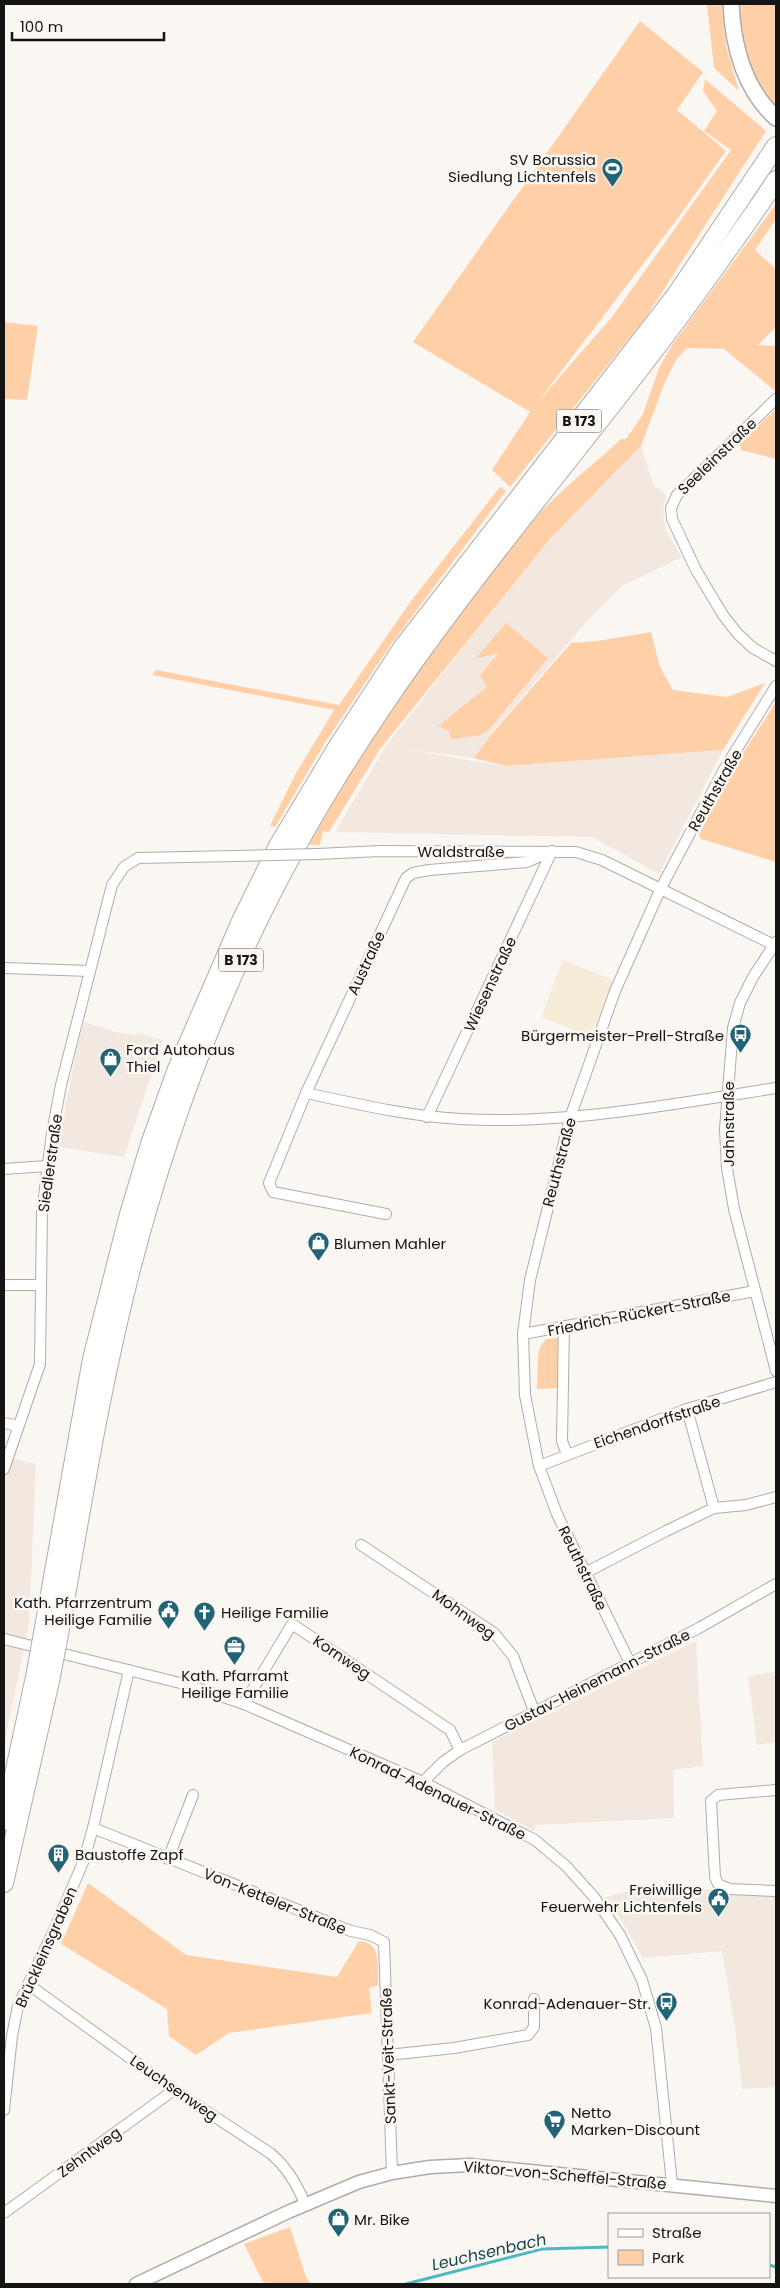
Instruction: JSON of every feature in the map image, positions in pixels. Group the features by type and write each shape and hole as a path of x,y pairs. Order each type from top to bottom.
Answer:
{"highway":[{"name":"B 173","path":"53,1623 92,1359 129,1214 150,1144 177,1069 245,913 283,838 338,746 402,647 644,338 702,257 775,148"},
{"name":"B 173","path":"4,1883 53,1623 126,1286 166,1146 194,1069 256,926 292,854 354,750 417,657 495,553 680,316 776,180"},
{"name":"B 173","path":"4,1821 42,1679"}],"main road":[{"path":"731,4 733,32 745,74 755,93 776,118"}],"street":[{"name":"Seeleinstraße","path":"776,399 677,495 671,508 672,519 696,570 723,615 753,648 776,662"},
{"name":"Reuthstraße","path":"630,1663 557,1514 539,1466 525,1395 523,1334 530,1280 570,1118 614,991 661,888 725,768 776,686"},
{"name":"Waldstraße","path":"128,863 138,858 149,857 380,851 552,851 592,856 775,944"},
{"name":"Austraße","path":"386,1214 273,1192 269,1187 306,1093 406,878 413,872 527,862 552,851"},
{"name":"Wiesenstraße","path":"427,1117 552,851"},
{"name":"Siedlerstraße","path":"4,1469 40,1364 42,1212 61,1084 109,896 119,871 128,863"},
{"name":"Jahnstraße","path":"775,944 753,977 740,1003 733,1028 726,1096 725,1129 727,1168 734,1209 776,1371"},
{"path":"4,968 90,971"},
{"path":"306,1093 427,1117 499,1120 570,1118 776,1088"},
{"path":"4,1169 48,1166"},
{"path":"4,1285 41,1285"},
{"name":"Friedrich-Rückert-Straße","path":"523,1334 755,1291"},
{"path":"564,1326 562,1441 567,1454"},
{"name":"Eichendorffstraße","path":"539,1466 687,1409 776,1382"},
{"path":"687,1409 714,1508"},
{"path":"4,1423 18,1426"},
{"path":"585,1573 666,1530 714,1508 746,1505 776,1497"},
{"name":"Mohnweg","path":"361,1544 494,1633 513,1656 534,1711"},
{"name":"Gustav-Heinemann-Straße","path":"423,1782 443,1762 460,1750 699,1628 776,1584"},
{"name":"Kornweg","path":"244,1704 292,1624 450,1730 460,1750"},
{"name":"Konrad-Adenauer-Straße","path":"4,1639 188,1685 244,1704 423,1782 535,1840 566,1866 583,1885 620,1935 642,1980 656,2028 672,2184"},
{"name":"Brückleinsgraben","path":"4,2110 12,2036 18,2006 77,1878 93,1828 128,1670"},
{"path":"776,1790 718,1795 711,1801 714,1877 718,1884 730,1889 776,1891"},
{"path":"168,1859 193,1795"},
{"name":"Von-Ketteler-Straße","path":"93,1828 351,1931 382,1940"},
{"name":"Sankt-Veit-Straße","path":"382,1940 387,1996 392,2173"},
{"name":"Leuchsenweg","path":"28,1984 174,2090 282,2163 295,2182 305,2204"},
{"path":"388,2055 454,2048 528,2035 534,2027 534,1999"},
{"name":"Zehntweg","path":"4,2212 174,2090"},
{"name":"Viktor-von-Scheffel-Straße","path":"136,2284 305,2204 359,2182 392,2173 430,2167 470,2165 776,2196"}],"shaded area":[{"path":"641,446 653,484 666,495 663,512 666,531 682,557 622,586 588,620 489,736 474,758 405,749 501,766 723,750 659,874 592,837 335,832 386,746 479,627 551,538"},
{"path":"563,960 613,980 591,1036 541,1017"},
{"path":"84,1022 120,1033 136,1035 139,1033 163,1040 124,1157 58,1147 76,1052"},
{"path":"4,1456 36,1464 29,1624 4,1744"},
{"path":"696,1641 703,1766 673,1770 674,1818 535,1825 534,1831 495,1809 492,1742"},
{"path":"776,1672 776,1742 757,1745 748,1676"},
{"path":"716,1889 728,1893 776,1895 776,2087 742,2089 735,2027 722,1951 643,1958 621,1919 605,1897 624,1892"}],"green space":[{"path":"707,4 722,4 726,46 739,91 714,68"},
{"path":"737,4 776,4 776,110 761,92 751,73 741,37"},
{"name":"SV Borussia Siedlung Lichtenfels","path":"640,21 703,72 677,110 726,151 675,222 537,403 612,317 731,150 704,131 717,111 703,91 705,79 766,131 646,317 510,487 492,470 530,412 413,342"},
{"path":"776,204 776,219 755,250 776,269 776,327 758,345 776,346 776,388 774,390 724,349 687,348 676,360 665,382 641,446 551,538 380,749 329,832 323,831 320,845 309,845 381,727 420,670 513,543 542,510 564,489 621,439 626,439 643,414 659,368 672,345"},
{"path":"4,322 38,326 27,400 4,399"},
{"path":"776,409 776,459 741,450 740,443"},
{"path":"500,487 506,491 392,643 326,741 275,827 270,826 295,775 334,710 152,675 156,670 339,705 411,601"},
{"path":"506,623 548,658 488,731 480,735 451,740 449,731 438,726 487,687 480,675 498,654 476,658"},
{"path":"651,632 660,667 673,690 727,697 765,683 723,750 505,766 474,758 489,737 571,643 597,641"},
{"path":"776,702 776,862 701,839 699,835 732,770"},
{"path":"558,1338 557,1388 537,1389 540,1347 546,1339"},
{"path":"88,1883 186,1955 337,1977 359,1941 367,1943 375,1951 378,1963 378,1985 369,1988 372,2013 229,2033 196,2055 169,2036 167,2009 61,1944"},
{"path":"290,2227 306,2277 311,2284 264,2284 244,2244"}],"waterway":[{"name":"Leuchsenbach","path":"406,2284 542,2249 608,2247"},
{"name":"Leuchsenbach","path":"770,2265 776,2267"}],"place":[{"name":"SV Borussia Siedlung Lichtenfels","path":"612,187"},
{"name":"Bürgermeister-Prell-Straße","path":"740,1054"},
{"name":"Ford Autohaus Thiel","path":"110,1077"},
{"name":"Blumen Mahler","path":"318,1262"},
{"name":"Kath. Pfarrzentrum Heilige Familie","path":"168,1630"},
{"name":"Heilige Familie","path":"205,1631"},
{"name":"Kath. Pfarramt Heilige Familie","path":"235,1666"},
{"name":"Baustoffe Zapf","path":"59,1873"},
{"name":"Freiwillige Feuerwehr Lichtenfels","path":"718,1917"},
{"name":"Konrad-Adenauer-Str.","path":"667,2022"},
{"name":"Netto Marken-Discount","path":"555,2140"},
{"name":"Mr. Bike","path":"338,2238"}]}
